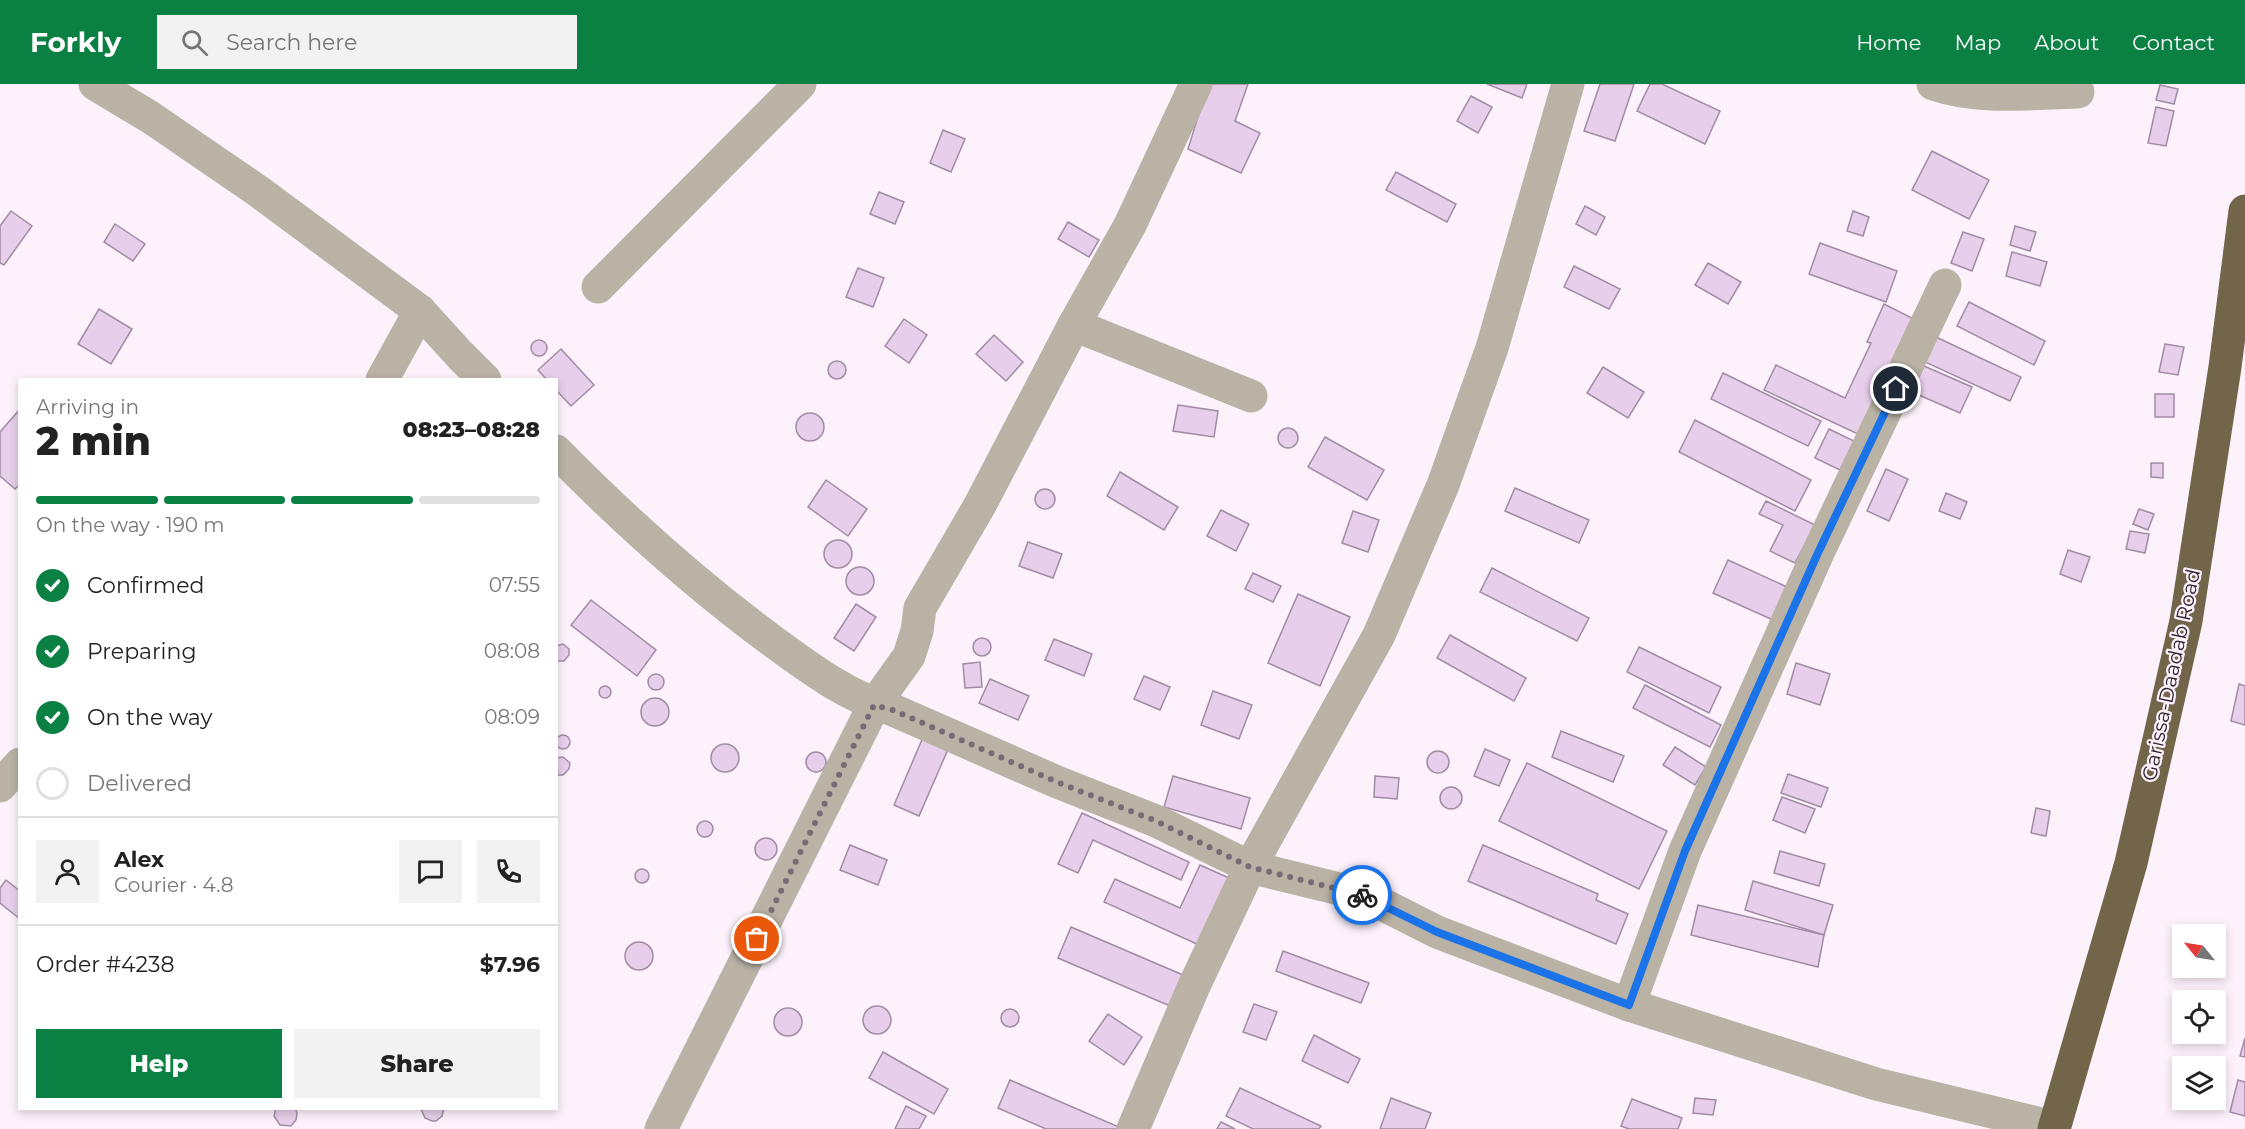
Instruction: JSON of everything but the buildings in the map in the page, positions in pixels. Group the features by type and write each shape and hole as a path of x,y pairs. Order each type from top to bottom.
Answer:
{"highway":[{"name":"Garissa-Daadab Road","path":"2054,1128 2131,863 2186,621 2235,370 2245,211"}],"street":[{"path":"95,84 150,117 238,178 420,311 483,378"},
{"path":"598,287 800,84"},
{"path":"661,1129 874,705 909,656 917,631 920,608 980,505 1074,325 1130,225 1196,84"},
{"path":"1133,1129 1194,986 1250,867 1379,635 1443,485 1492,348 1568,84"},
{"path":"1934,84 1945,88 1995,94 2078,92"},
{"path":"1629,1005 1685,851 1817,555 1945,285"},
{"path":"383,378 420,311"},
{"path":"1074,325 1251,396"},
{"path":"558,453 602,497 737,615 817,674 874,705 893,710 1057,782 1156,821 1250,867 1364,895 1437,932 1629,1005 1876,1084 2054,1128"},
{"path":"0,786 18,766"}],"way so far":[{"path":"757,939 874,705 893,710 1057,782 1156,821 1250,867 1362,895"}],"route":[{"path":"1362,895 1437,932 1629,1005 1685,851 1817,555 1896,389"}]}
